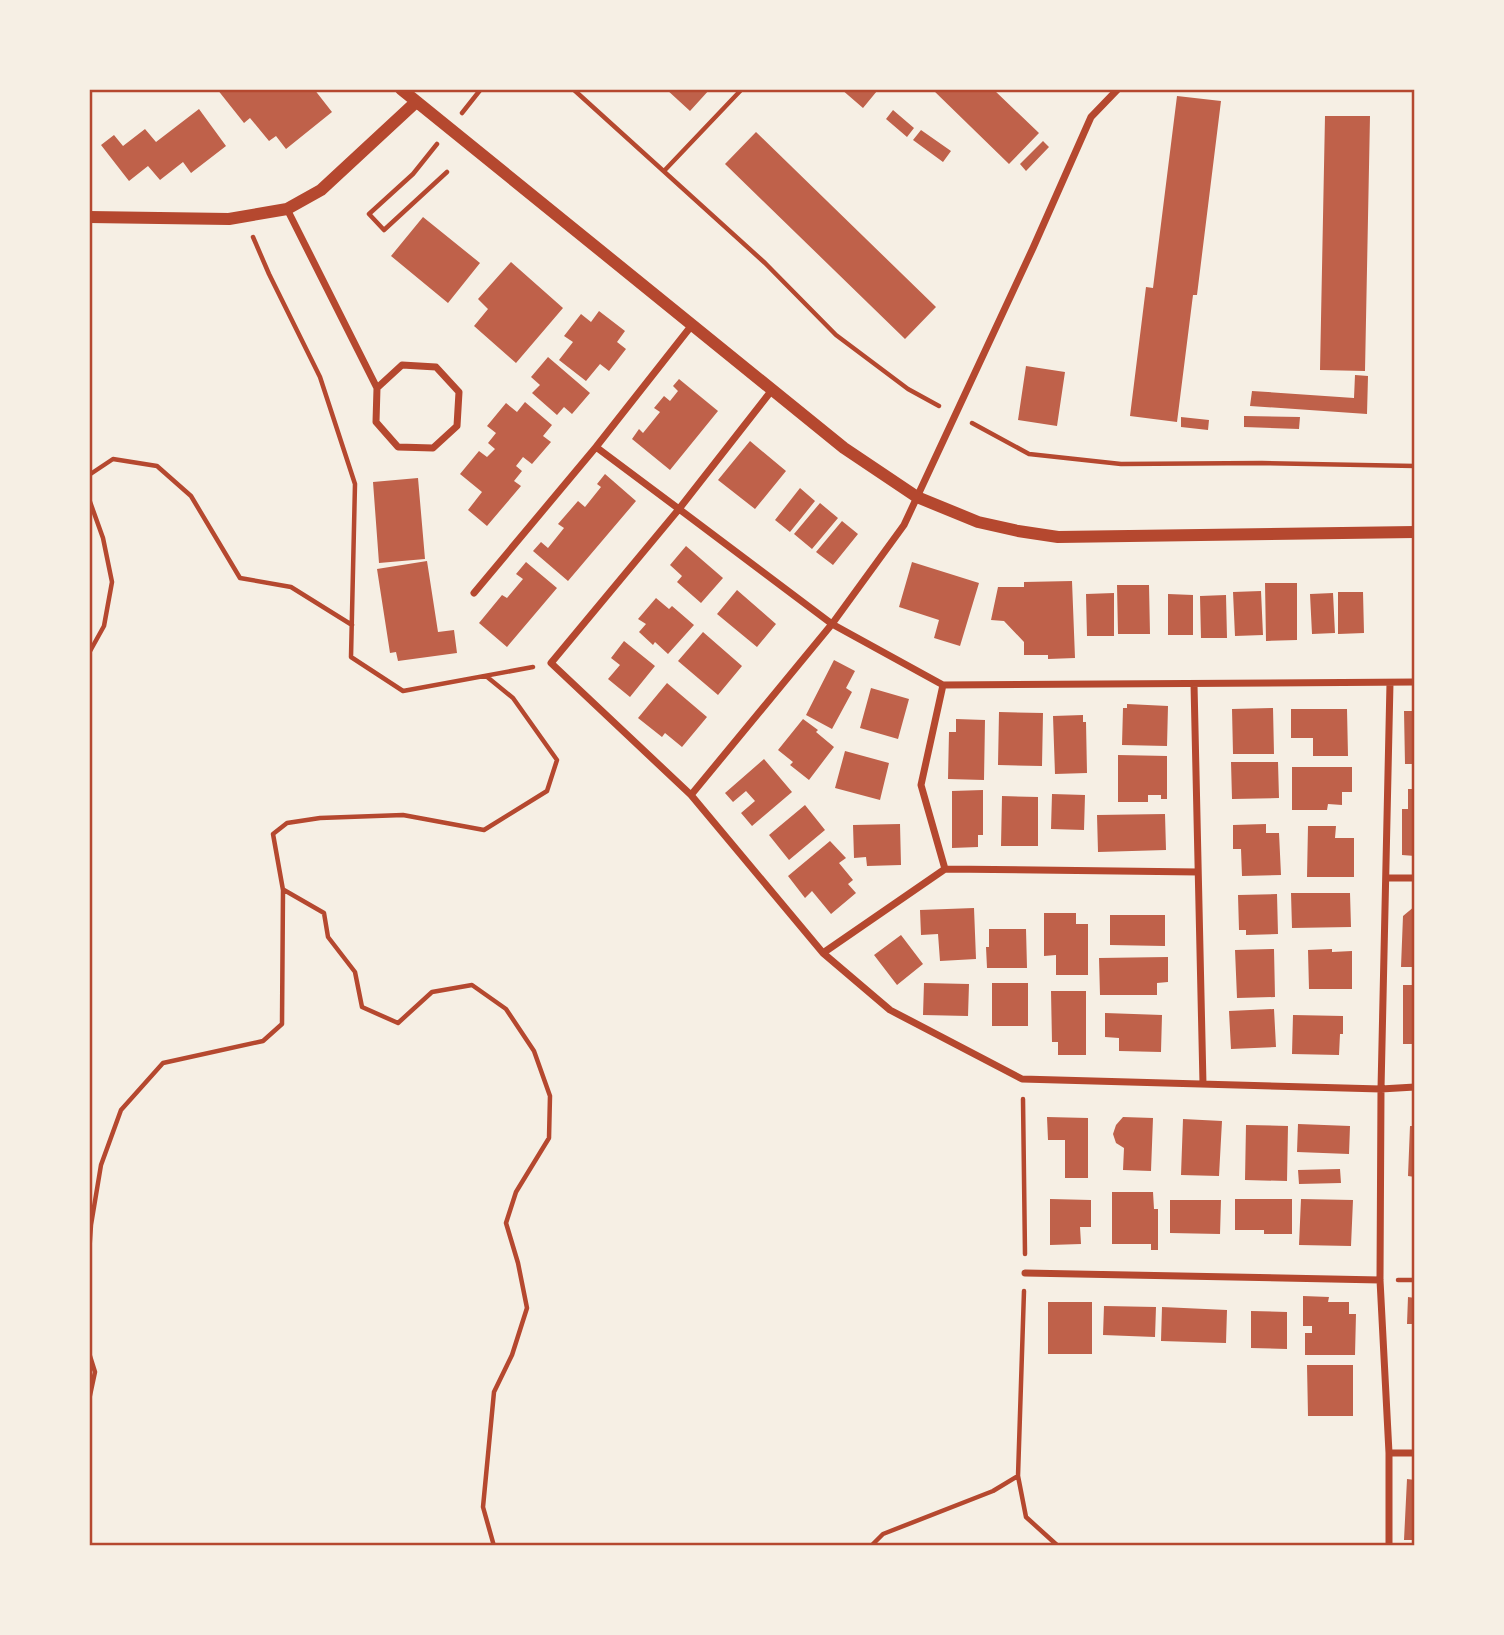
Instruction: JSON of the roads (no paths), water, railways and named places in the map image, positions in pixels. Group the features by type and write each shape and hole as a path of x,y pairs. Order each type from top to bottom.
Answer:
{"street":[{"path":"401,89 844,447 917,497 978,522 1058,537 1415,532"},
{"path":"691,795 832,624 904,525 1091,117 1118,89"},
{"path":"89,218 229,219 287,209 321,191 416,102"},
{"path":"287,209 377,388 376,422 398,447 433,449 457,426 459,392 436,366 402,365 377,388"},
{"path":"474,593 596,447 692,325"},
{"path":"772,390 679,509 551,663 691,795 823,953 890,1010 1022,1079 1381,1089 1415,1087"},
{"path":"596,447 832,624 943,685 1415,682"},
{"path":"1389,1546 1389,1453 1380,1280 1381,1089 1390,683"},
{"path":"1194,684 1203,1084"},
{"path":"943,685 921,785 945,869"},
{"path":"823,953 945,869 1198,872"},
{"path":"1386,878 1415,878"},
{"path":"1025,1273 1380,1280"},
{"path":"1389,1453 1415,1453"}]}
